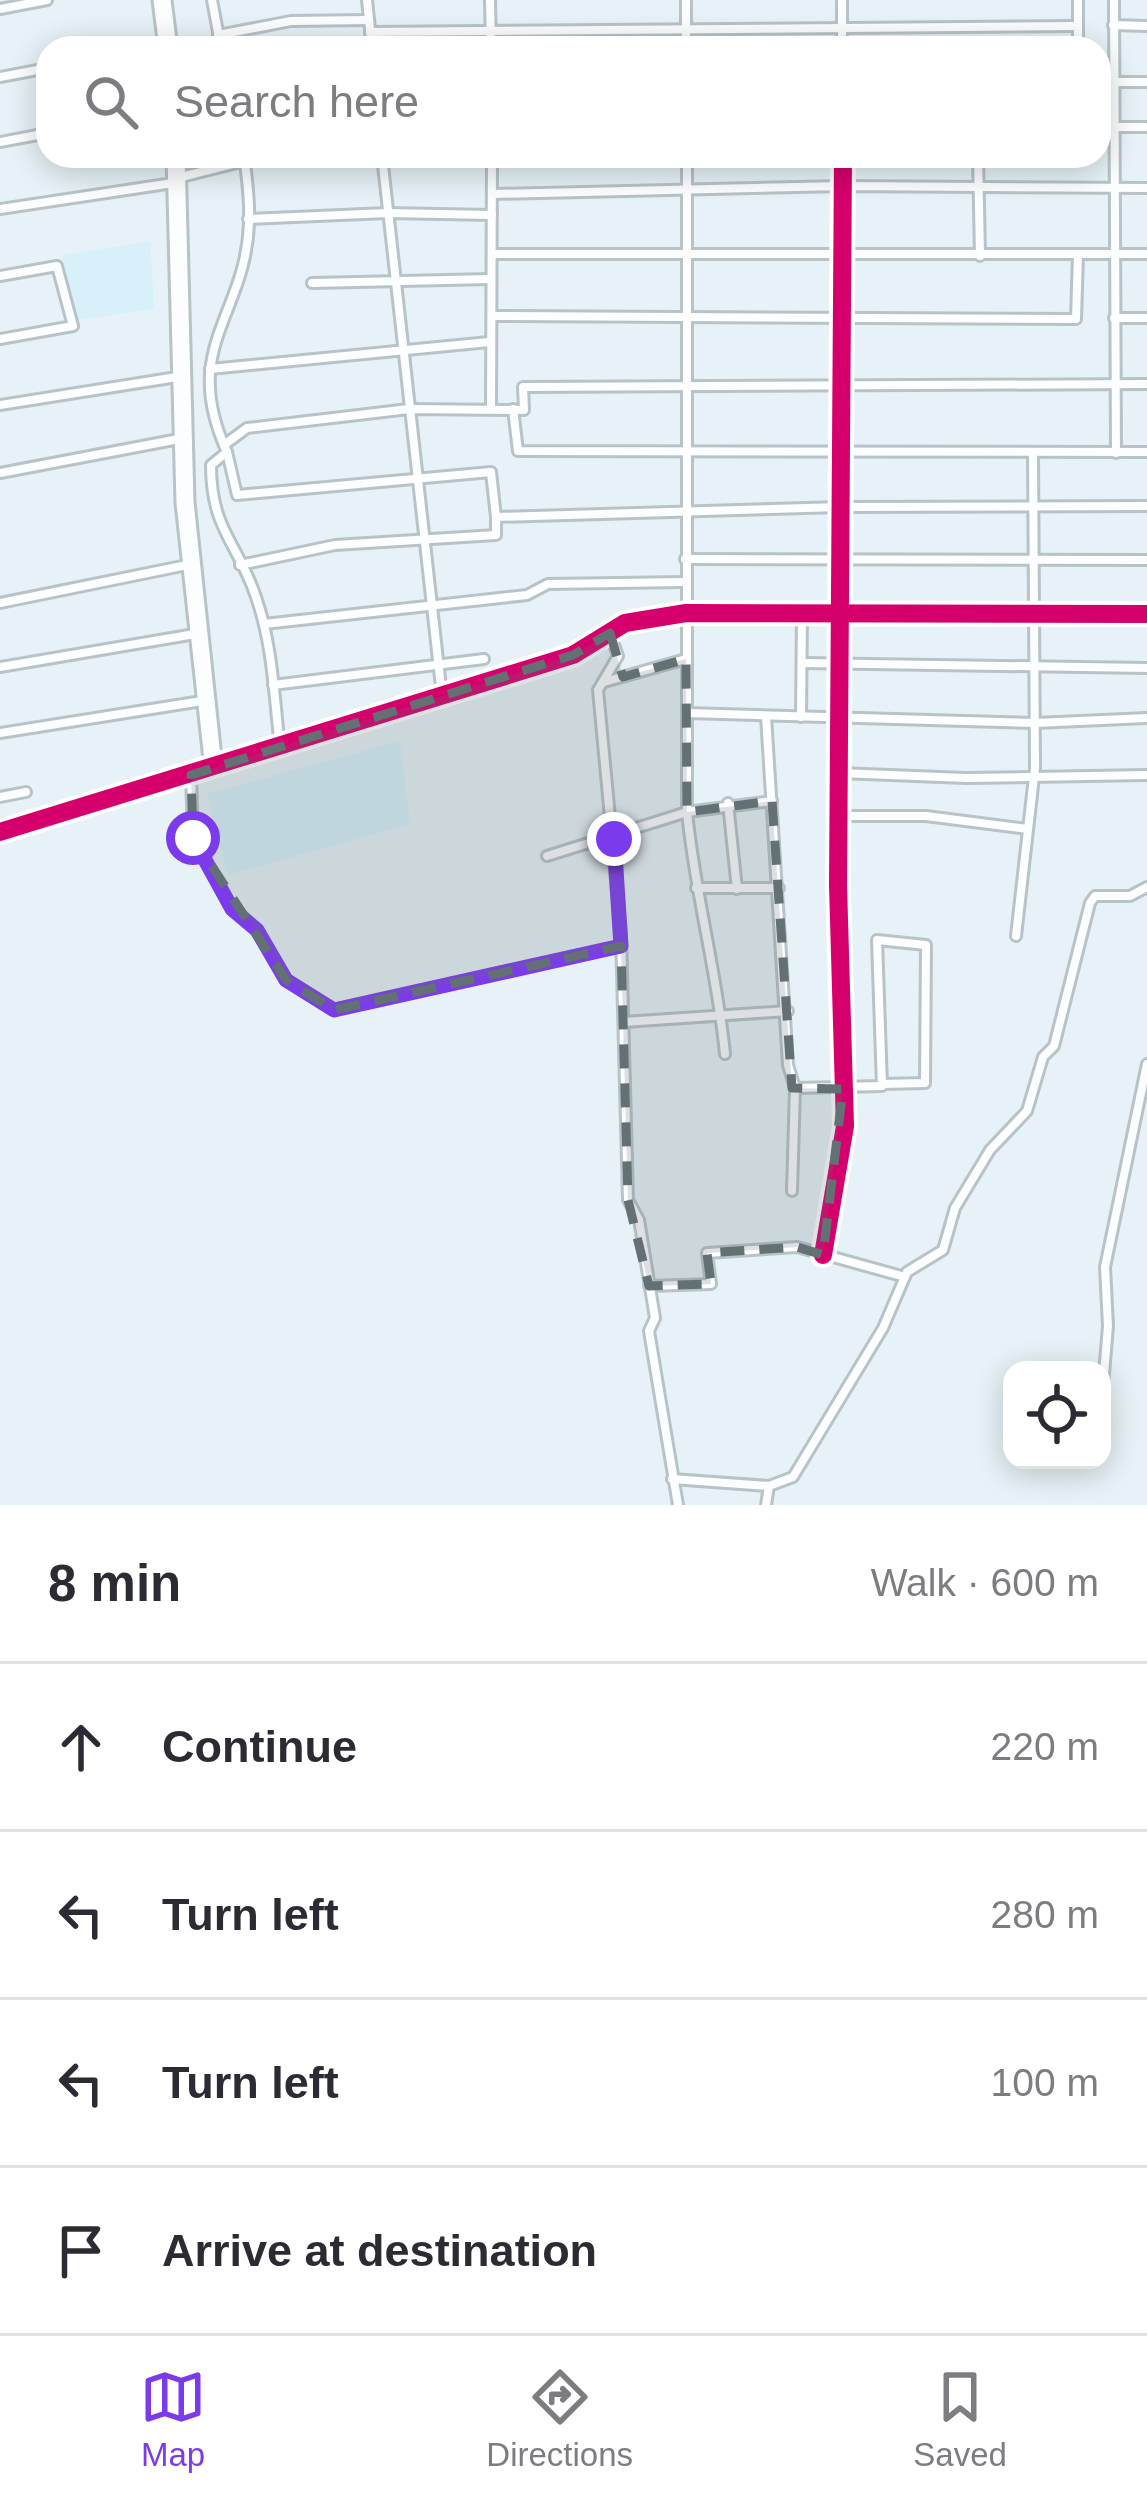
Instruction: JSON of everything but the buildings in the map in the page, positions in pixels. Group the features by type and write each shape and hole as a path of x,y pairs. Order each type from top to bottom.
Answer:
{"street":[{"path":"0,9 47,0"},
{"path":"162,0 166,36"},
{"path":"212,0 218,35 291,21 369,20"},
{"path":"367,0 370,36"},
{"path":"490,0 491,36"},
{"path":"686,0 686,36"},
{"path":"842,0 842,36"},
{"path":"1078,0 1078,36"},
{"path":"1114,0 1111,188 1116,452"},
{"path":"1113,25 1147,26"},
{"path":"370,32 1078,26"},
{"path":"0,77 36,70"},
{"path":"1113,82 1147,82"},
{"path":"1112,131 1147,127"},
{"path":"0,142 36,135"},
{"path":"176,168 189,502 214,768"},
{"path":"0,209 177,180 214,168"},
{"path":"240,565 335,544 496,535 490,472 237,495 226,448 211,416 209,369 248,219 245,168"},
{"path":"383,168 442,696"},
{"path":"491,407 492,168"},
{"path":"687,168 687,812 696,888 712,941 724,1054"},
{"path":"823,1255 845,1126 839,816 842,168"},
{"path":"978,168 980,256"},
{"path":"177,180 179,439 187,565 214,768"},
{"path":"493,194 843,186 1147,188"},
{"path":"248,219 387,213 492,215"},
{"path":"494,254 1147,254"},
{"path":"492,316 1076,319 1078,255"},
{"path":"0,276 56,266 73,326 0,339"},
{"path":"312,283 491,279"},
{"path":"1114,318 1147,318"},
{"path":"209,369 489,343"},
{"path":"0,405 177,377"},
{"path":"280,747 264,624 211,504 211,465 247,428 410,410 524,410 523,387 1147,384"},
{"path":"513,409 518,451 1147,452"},
{"path":"0,473 83,453 179,439"},
{"path":"1016,936 1034,778 1033,453"},
{"path":"496,517 841,507 1147,506"},
{"path":"686,559 1147,560"},
{"path":"0,602 187,565"},
{"path":"264,624 527,595 548,584 686,582"},
{"path":"0,832 573,655 625,623 686,613 1147,614"},
{"path":"801,717 802,614"},
{"path":"610,633 618,656 598,690 621,946 628,1201 639,1220 655,1318 650,1330 678,1505"},
{"path":"0,667 195,634"},
{"path":"273,685 484,658"},
{"path":"603,683 686,659"},
{"path":"802,663 1147,668"},
{"path":"0,733 202,701"},
{"path":"687,713 1035,723 1147,718"},
{"path":"766,716 788,1065 795,1088 792,1191"},
{"path":"839,773 1147,776"},
{"path":"191,775 193,838 232,909 257,930 286,980 334,1010 621,946"},
{"path":"0,797 26,792"},
{"path":"547,856 614,839 687,812 728,803 772,801"},
{"path":"728,803 736,889"},
{"path":"839,816 926,816 1028,829"},
{"path":"671,1479 769,1486 793,1478 883,1328 905,1277 943,1250 955,1208 990,1150 1027,1111 1043,1057 1054,1046 1090,903 1095,896 1130,896 1147,887"},
{"path":"696,888 779,888"},
{"path":"795,1088 925,1083 926,945 877,940 882,1084"},
{"path":"624,1022 788,1011"},
{"path":"1105,1361 1106,1267 1147,1064"},
{"path":"649,1286 711,1284 706,1253 797,1247 864,1261 905,1277"},
{"path":"766,1505 769,1486"}],"highlighted area":[{"path":"610,633 623,677 686,659 687,812 772,801 792,1088 843,1089 823,1255 797,1247 707,1253 711,1284 649,1286 628,1200 621,946 334,1010 286,980 193,837 191,775 573,655"}],"shaded area":[{"path":"150,241 154,309 77,320 62,255"},
{"path":"400,741 410,824 228,875 207,794"}],"cycle path":[{"path":"823,1255 845,1126 838,885 843,168"},
{"path":"0,832 573,655 625,623 686,613 1147,614"}],"route":[{"path":"193,838 232,909 257,930 286,980 334,1010 621,946 614,839"}]}
